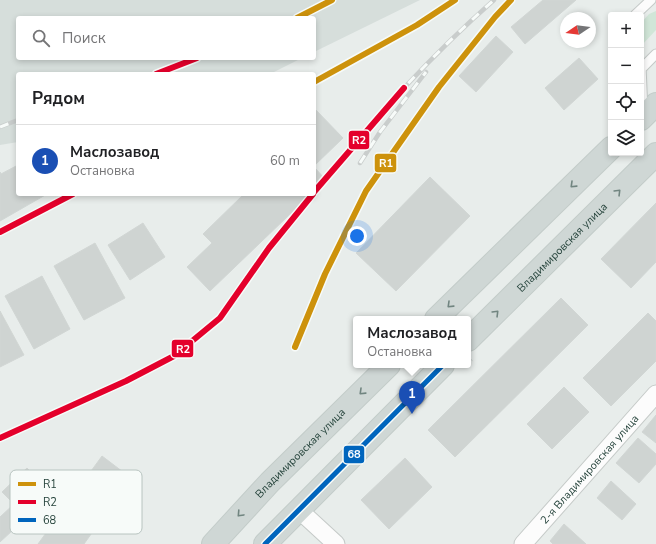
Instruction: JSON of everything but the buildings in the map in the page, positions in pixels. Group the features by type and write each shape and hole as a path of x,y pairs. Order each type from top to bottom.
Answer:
{"main road":[{"path":"439,316 608,151"},
{"name":"Владимировская улица","path":"471,337 656,154"},
{"name":"Владимировская улица","path":"213,544 270,482 386,368"},
{"path":"265,544 298,509 440,368"}],"street":[{"name":"2-я Владимировская улица","path":"523,544 656,394"},
{"path":"298,509 336,544"}],"lane":[{"path":"638,12 650,0"},
{"path":"644,64 656,54"},
{"path":"643,84 647,113"}],"shaded area":[{"path":"0,0 420,0 316,51 316,16 16,16 16,60 298,60 274,72 16,72 16,142 0,145"}],"green space":[{"path":"656,11 656,30 644,43 644,20 649,14"}],"railway":[{"path":"301,16 332,0"},
{"path":"316,81 417,25 455,0"},
{"path":"316,190 356,141 400,92 446,45 494,0"},
{"path":"295,347 325,274 366,191 439,87 495,17 511,0"},
{"path":"161,72 192,60"},
{"path":"360,163 380,132 426,72"},
{"path":"0,127 16,121"},
{"path":"0,232 69,196"},
{"path":"0,438 126,381 174,356 220,318 269,248 311,196"}],"transit line":[{"name":"R1","path":"301,16 332,0"},
{"name":"R1","path":"316,81 417,25 455,0"},
{"name":"R1","path":"295,347 325,274 366,191 439,87 495,17 511,0"},
{"name":"R2","path":"161,72 192,60"},
{"name":"R2","path":"316,190 404,88"},
{"name":"R2","path":"0,232 69,196"},
{"name":"R2","path":"0,438 126,381 174,356 220,318 269,248 311,196"},
{"name":"68","path":"265,544 440,368"}],"place":[{"name":"Маслозавод","path":"412,414"}]}
